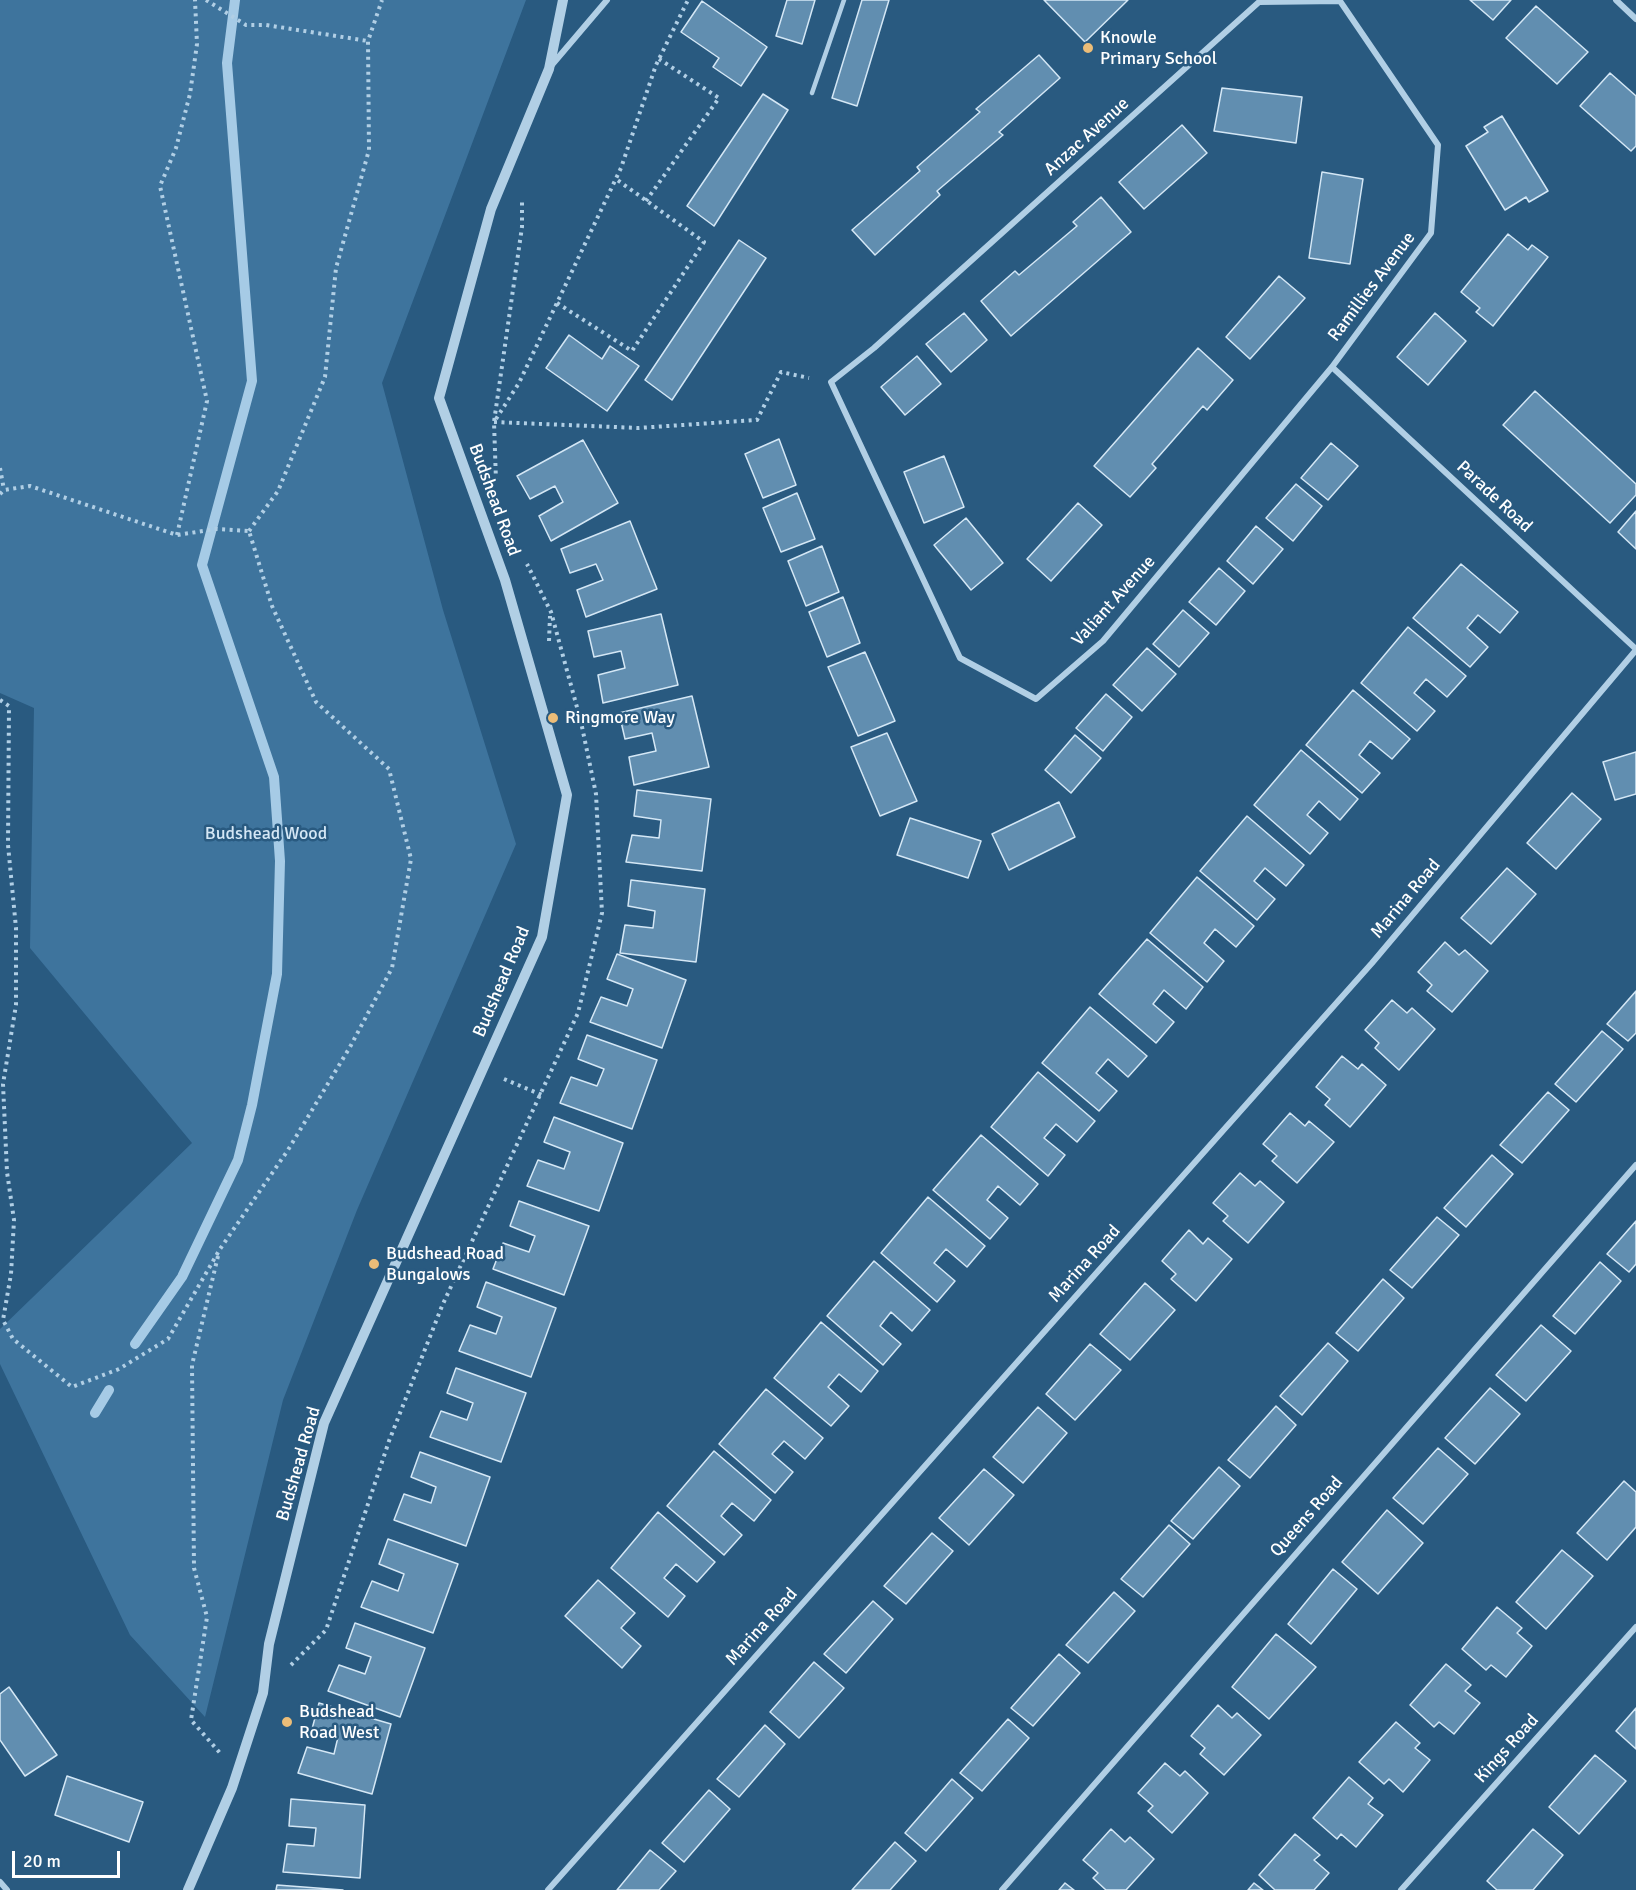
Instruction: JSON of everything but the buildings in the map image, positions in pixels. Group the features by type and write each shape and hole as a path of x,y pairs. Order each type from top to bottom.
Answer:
{"street":[{"name":"Budshead Road","path":"188,1890 232,1788 263,1693 268,1644 324,1423 542,937 567,795 505,580 440,398 490,209 549,69 563,0"},
{"path":"549,69 607,0"},
{"path":"1616,0 1636,19"},
{"name":"Anzac Avenue","path":"831,382 874,348 1259,2 1340,1"},
{"name":"Ramillies Avenue","path":"1332,367 1431,233 1438,145 1340,1"},
{"name":"Valiant Avenue","path":"831,382 960,658 1036,699 1103,641 1332,367"},
{"name":"Parade Road","path":"1332,367 1636,650"},
{"name":"Marina Road","path":"548,1890 1372,963 1636,650"},
{"name":"Queens Road","path":"1002,1890 1636,1164"},
{"name":"Kings Road","path":"1401,1890 1636,1627"},
{"path":"0,1882 7,1890"}],"lane":[{"path":"812,93 844,0"}],"path":[{"path":"177,535 207,401 160,186 176,148 190,94 197,44 195,0"},
{"path":"206,0 246,25 266,25 368,41"},
{"path":"249,531 278,491 325,376 336,268 369,150 368,41 382,0"},
{"path":"494,422 519,383 616,179 659,59 688,0"},
{"path":"646,201 718,98 659,59"},
{"path":"557,303 632,351 704,242 616,179"},
{"path":"496,486 494,422 522,227 522,192"},
{"path":"494,422 638,428 757,420 781,372 831,382"},
{"path":"0,468 4,490"},
{"path":"0,495 4,490 30,486 177,535 216,529 249,531"},
{"path":"0,700 9,706 8,845 16,950 16,1005 3,1084 7,1172 14,1220 11,1274 3,1320 13,1339 72,1386 118,1369 168,1340 220,1249 288,1150 350,1047 392,968 411,859 389,769 316,702 272,606 249,531"},
{"path":"526,561 551,612"},
{"path":"263,1693 326,1630 389,1441 442,1306 542,1095 578,1013"},
{"path":"482,1070 542,1095"},
{"path":"220,1249 192,1365 194,1568 207,1617 191,1720 236,1771"}],"green space":[{"name":"Budshead Wood","path":"0,0 526,0 382,383 443,610 516,844 357,1210 283,1400 205,1717 130,1635 0,1364 0,1329 192,1143 30,948 34,708 0,693"}],"waterway":[{"path":"135,1344 182,1277 238,1160 252,1105 277,974 280,861 274,777 202,565 252,381 227,63 235,0"},
{"path":"95,1413 109,1390"}],"place":[{"name":"Knowle Primary School","path":"1088,48"},
{"name":"Ringmore Way","path":"553,718"},
{"name":"Budshead Road Bungalows","path":"374,1264"},
{"name":"Budshead Road West","path":"287,1722"}]}
